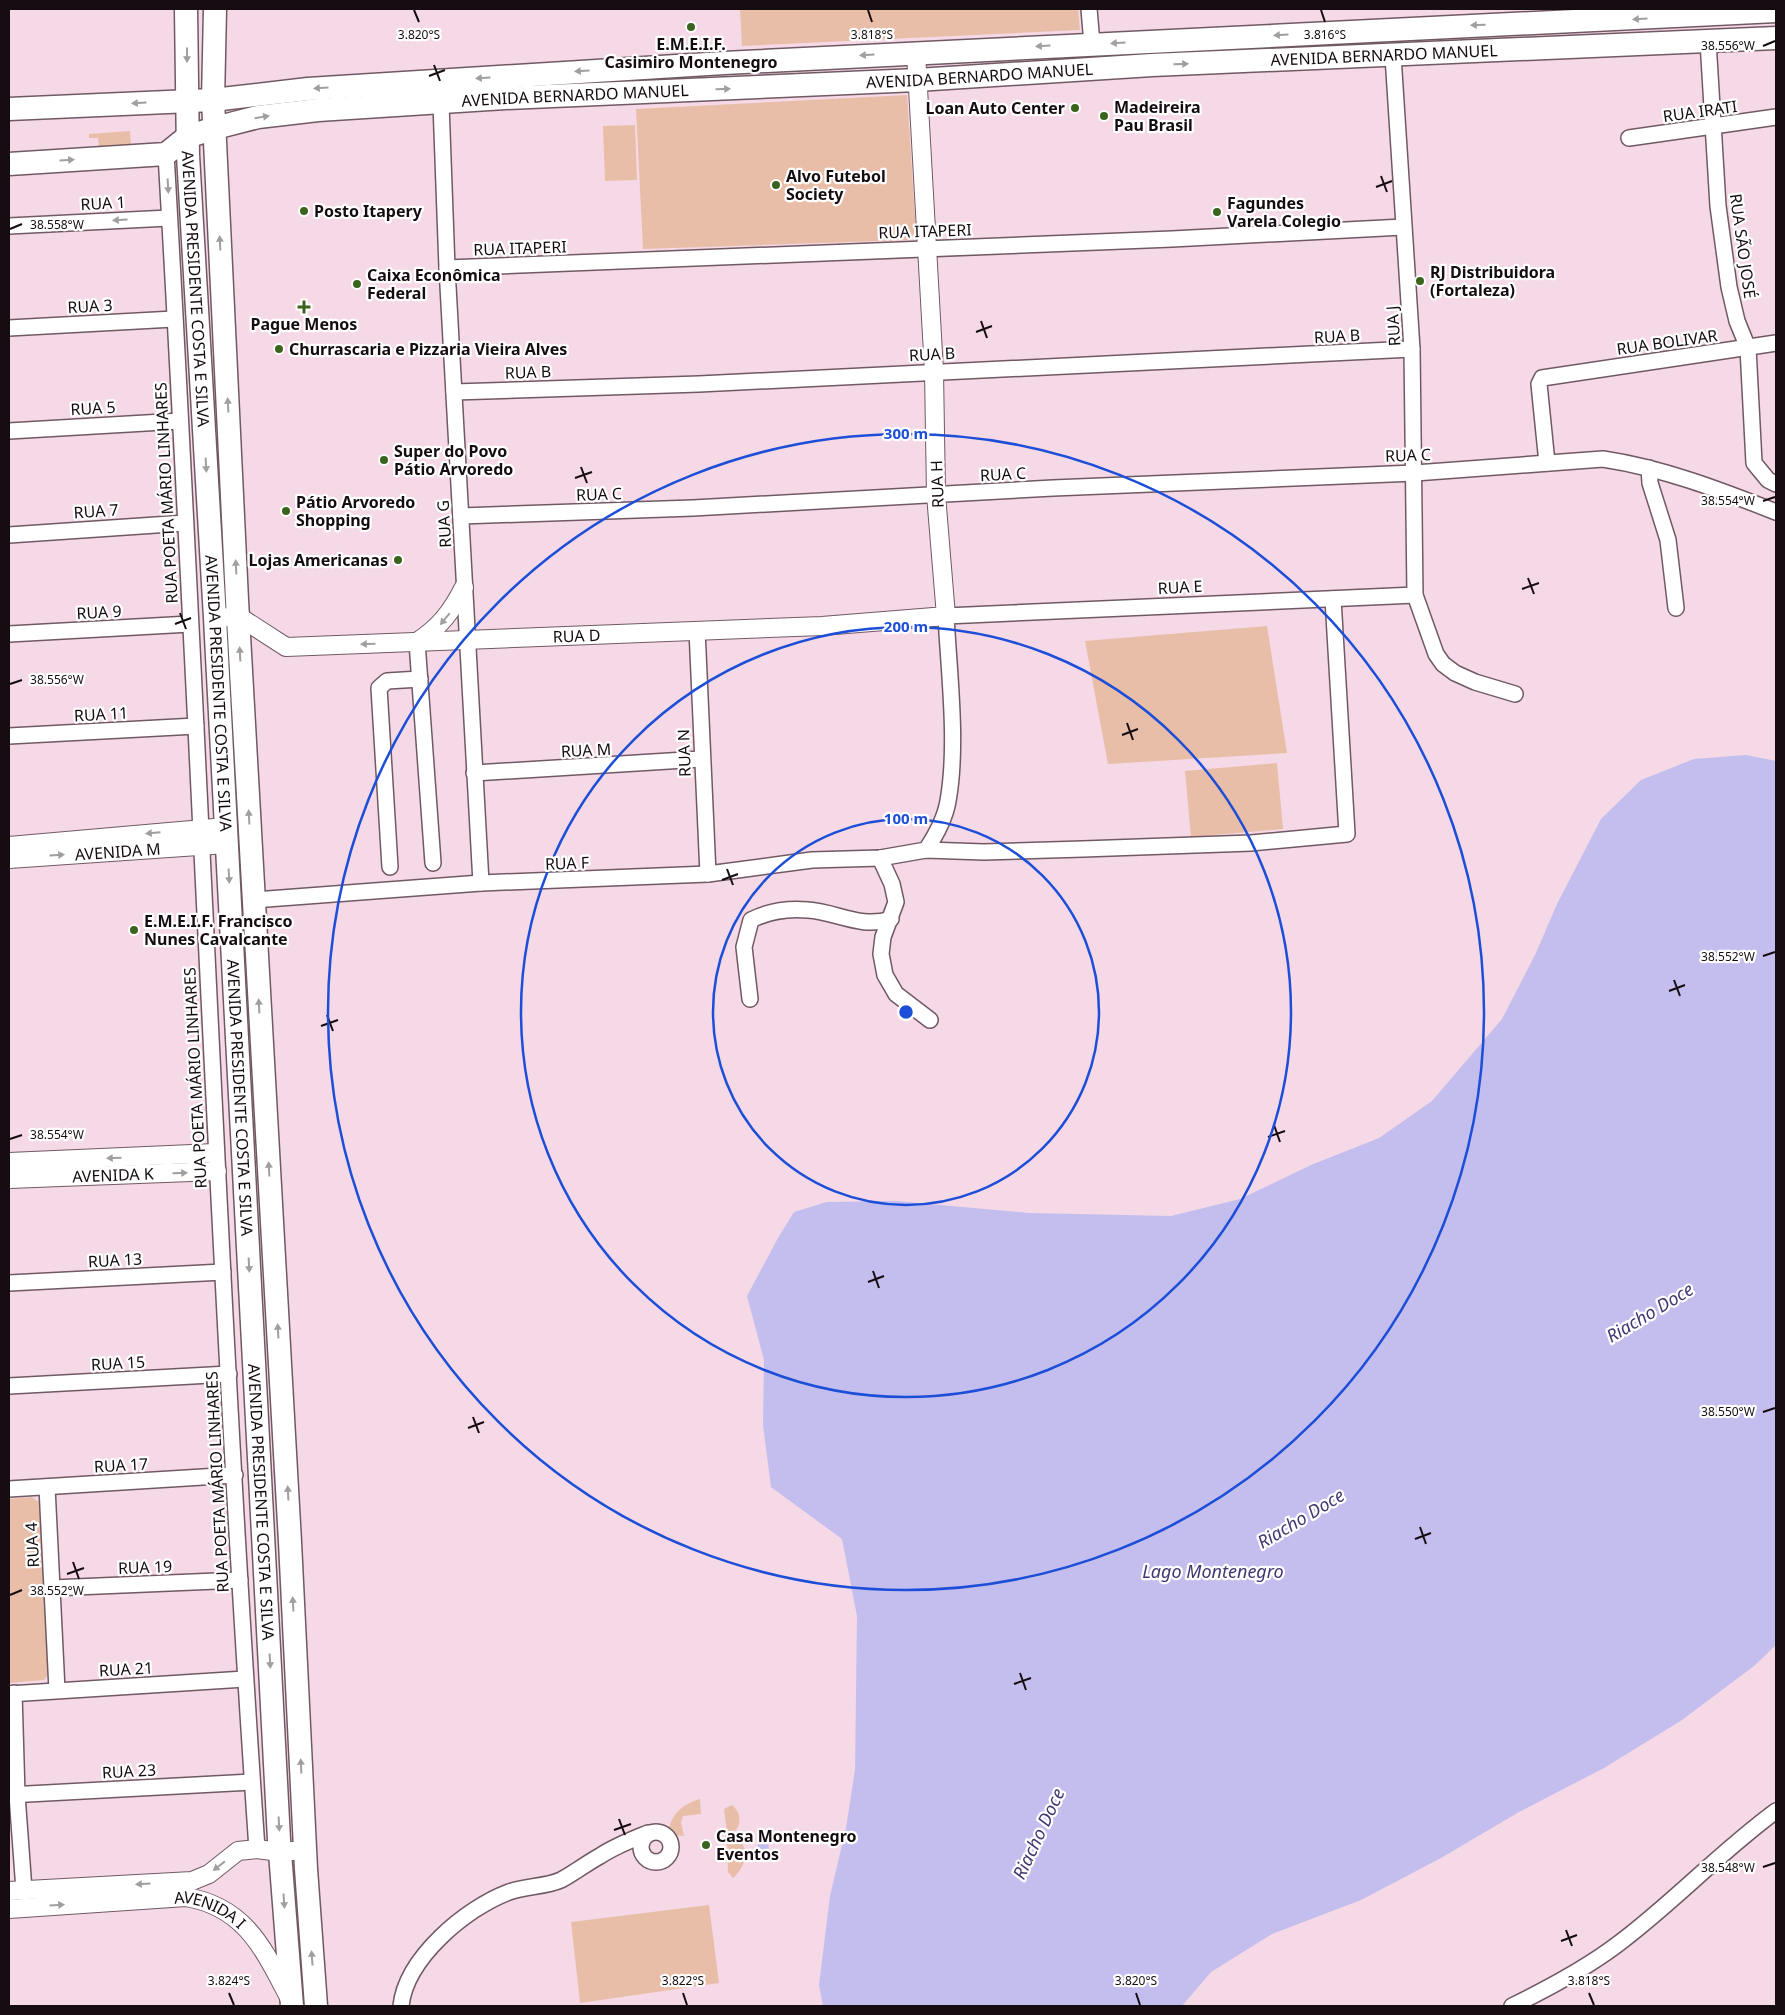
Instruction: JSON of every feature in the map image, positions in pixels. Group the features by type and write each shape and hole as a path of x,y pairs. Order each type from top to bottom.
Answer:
{"main road":[{"name":"AVENIDA PRESIDENTE COSTA E SILVA","path":"186,9 188,137 280,1852 292,2005"},
{"name":"AVENIDA PRESIDENTE COSTA E SILVA","path":"215,9 215,128 238,616 290,1542 305,1850 316,2006"},
{"name":"AVENIDA BERNARDO MANUEL","path":"9,109 214,100 325,88 659,66 1542,23 1699,12 1776,11"},
{"path":"1569,21 1570,48"},
{"path":"1542,23 1545,49"},
{"name":"AVENIDA BERNARDO MANUEL","path":"166,154 188,137 215,128 258,117 318,110 535,97 917,80 1152,65 1776,38"},
{"path":"9,164 166,154"},
{"path":"264,1543 290,1542"}],"street":[{"path":"1089,9 1092,44"},
{"name":"RUA SÃO JOSÉ","path":"1708,41 1717,190 1729,287 1739,328 1748,348 1754,464 1760,474 1776,484"},
{"name":"RUA H","path":"916,53 934,371 936,495 946,616 952,753 948,802 938,832 926,850"},
{"name":"RUA J","path":"1393,56 1412,349 1415,595 1436,654 1443,664 1455,673 1475,682 1515,694"},
{"name":"RUA G","path":"441,104 447,268 481,883"},
{"name":"RUA IRATI","path":"1629,138 1776,117"},
{"name":"RUA POETA MÁRIO LINHARES","path":"166,154 244,1679 257,1849"},
{"name":"RUA 1","path":"9,226 169,218"},
{"name":"RUA ITAPERI","path":"447,268 1172,239 1403,227"},
{"name":"RUA 3","path":"9,328 174,319"},
{"name":"RUA BOLIVAR","path":"1547,463 1539,384 1542,378 1776,343"},
{"name":"RUA B","path":"454,392 699,384 1412,349"},
{"name":"RUA 5","path":"9,431 180,421"},
{"name":"RUA C","path":"461,516 693,508 1299,476 1415,473 1603,459 1649,468 1776,512"},
{"path":"1649,468 1650,483 1668,540 1676,608"},
{"name":"RUA 7","path":"9,535 185,523"},
{"path":"433,863 417,642 440,625 452,610 464,587"},
{"name":"RUA E","path":"946,616 1415,595"},
{"name":"RUA F","path":"253,900 481,883 708,874 812,860 880,858 926,850 984,852 1102,848 1251,842 1347,834 1333,599"},
{"path":"215,618 238,616"},
{"name":"RUA D","path":"238,616 286,647 822,626 946,616"},
{"name":"RUA 9","path":"9,634 190,624"},
{"name":"RUA N","path":"697,630 701,759 708,874"},
{"path":"390,868 379,688 387,681 420,679"},
{"name":"RUA 11","path":"9,736 196,726"},
{"name":"RUA M","path":"474,773 701,759"},
{"name":"AVENIDA M","path":"9,846 226,836"},
{"name":"AVENIDA M","path":"9,859 202,837"},
{"path":"880,858 892,884 896,902 883,937 880,954 886,974 896,994 930,1020"},
{"path":"750,999 744,947 752,920 765,913 785,909 809,910 862,923 879,923 891,919"},
{"name":"AVENIDA K","path":"9,1162 216,1153"},
{"name":"AVENIDA K","path":"9,1179 217,1171"},
{"name":"RUA 13","path":"9,1283 223,1272"},
{"name":"RUA 15","path":"9,1386 229,1374"},
{"name":"RUA 17","path":"9,1489 234,1475"},
{"name":"RUA 4","path":"47,1487 57,1690"},
{"name":"RUA 19","path":"52,1588 240,1580"},
{"name":"RUA 21","path":"12,1694 244,1679"},
{"path":"12,1694 16,1891"},
{"name":"RUA 23","path":"13,1795 252,1782"},
{"path":"1512,2006 1575,1973 1617,1945 1656,1914 1719,1857 1776,1811"},
{"path":"402,2006 403,1995 409,1979 422,1957 476,1908 511,1892 561,1880 622,1843 648,1833"},
{"name":"AVENIDA I","path":"9,1909 80,1895 192,1881 209,1874 238,1851 257,1849 280,1852 305,1850"},
{"name":"AVENIDA I","path":"16,1891 80,1895 186,1897 201,1900 227,1910 240,1920 262,1948 292,2005"}],"shaded area":[{"path":"740,9 1078,9 1080,30 742,46"},
{"name":"Alvo Futebol Society","path":"907,95 916,232 910,240 643,249 636,109"},
{"path":"635,125 637,180 605,181 603,126"},
{"path":"130,131 131,145 99,147 98,138 89,138 89,134"},
{"path":"1267,626 1287,753 1108,764 1085,641"},
{"path":"1277,763 1283,829 1191,837 1185,771"},
{"path":"32,1497 40,1503 51,1671 44,1680 9,1683 9,1499"},
{"path":"700,1799 701,1814 683,1816 681,1822 684,1836 674,1835 669,1828 673,1817 689,1803"},
{"path":"732,1805 737,1811 739,1823 736,1830 727,1833 724,1809"},
{"path":"730,1840 742,1844 745,1853 742,1867 733,1878 728,1872 727,1842"},
{"path":"709,1905 719,1983 580,2003 571,1922"}],"water":[{"name":"Lago Montenegro","path":"1746,755 1776,761 1776,1645 1754,1666 1682,1720 1604,1768 1519,1812 1441,1858 1361,1900 1272,1934 1211,1972 1182,2006 823,2006 819,1985 830,1896 846,1828 855,1770 857,1616 842,1539 771,1487 763,1425 764,1360 747,1296 794,1212 827,1202 896,1201 1029,1213 1171,1216 1240,1199 1311,1165 1379,1138 1432,1101 1502,1019 1536,953 1557,904 1601,819 1641,780 1694,759"},
{"path":"768,1831 769,1852 758,1853 758,1832"}],"place":[{"name":"E.M.E.I.F. Casimiro Montenegro","path":"691,27"},
{"name":"Loan Auto Center","path":"1075,108"},
{"name":"Madeireira Pau Brasil","path":"1104,116"},
{"name":"Alvo Futebol Society","path":"776,185"},
{"name":"Posto Itapery","path":"304,211"},
{"name":"Fagundes Varela Colegio","path":"1217,212"},
{"name":"RJ Distribuidora (Fortaleza)","path":"1420,281"},
{"name":"Caixa Econômica Federal","path":"357,284"},
{"name":"Pague Menos","path":"304,307"},
{"name":"Churrascaria e Pizzaria Vieira Alves","path":"279,349"},
{"name":"Super do Povo Pátio Arvoredo","path":"384,460"},
{"name":"Pátio Arvoredo Shopping","path":"286,511"},
{"name":"Lojas Americanas","path":"398,560"},
{"name":"E.M.E.I.F. Francisco Nunes Cavalcante","path":"134,930"},
{"name":"Casa Montenegro Eventos","path":"706,1845"}],"water label":[{"name":"Riacho Doce","path":"1650,1313"},
{"name":"Riacho Doce","path":"1301,1519"},
{"name":"Riacho Doce","path":"1039,1834"}]}
